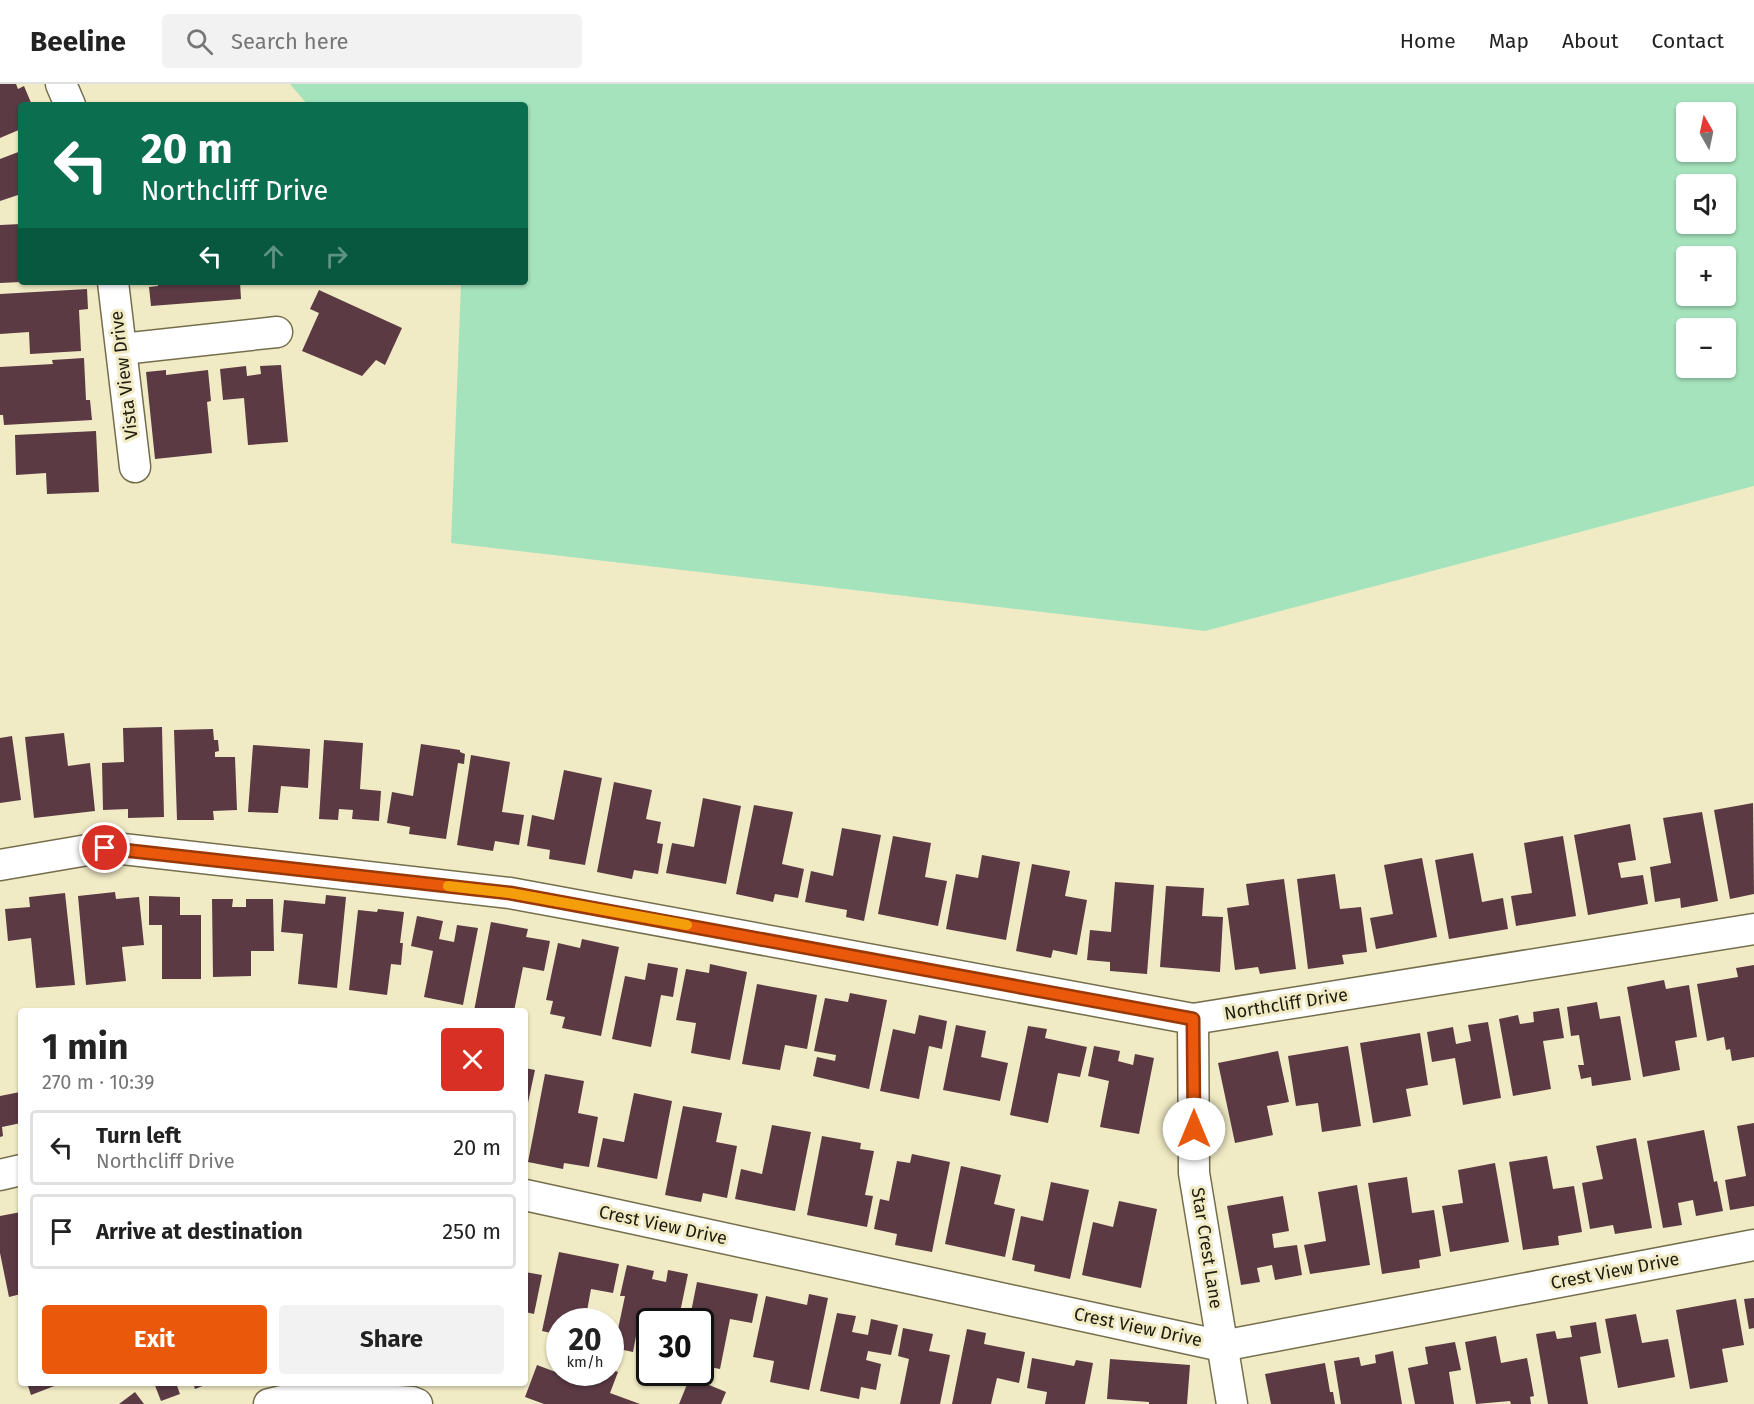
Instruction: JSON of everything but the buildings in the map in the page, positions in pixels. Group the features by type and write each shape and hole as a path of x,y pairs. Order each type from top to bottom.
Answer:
{"street":[{"path":"60,84 69,102"},
{"name":"Vista View Drive","path":"113,285 135,467"},
{"path":"122,349 277,332"},
{"name":"Northcliff Drive","path":"0,865 105,848 510,893 1193,1019 1754,929"},
{"name":"Star Crest Lane","path":"1193,1019 1194,1173 1232,1404"},
{"path":"0,1175 18,1171"},
{"name":"Crest View Drive","path":"528,1196 1222,1346 1754,1245"},
{"path":"268,1404 307,1395 417,1404"}],"green space":[{"path":"290,84 1754,84 1754,486 1205,631 451,543 461,285 528,285 528,102 305,102"}],"slow traffic":[{"path":"448,886 510,893 687,925"}],"route":[{"path":"105,848 510,893 1193,1019 1194,1129"}]}
